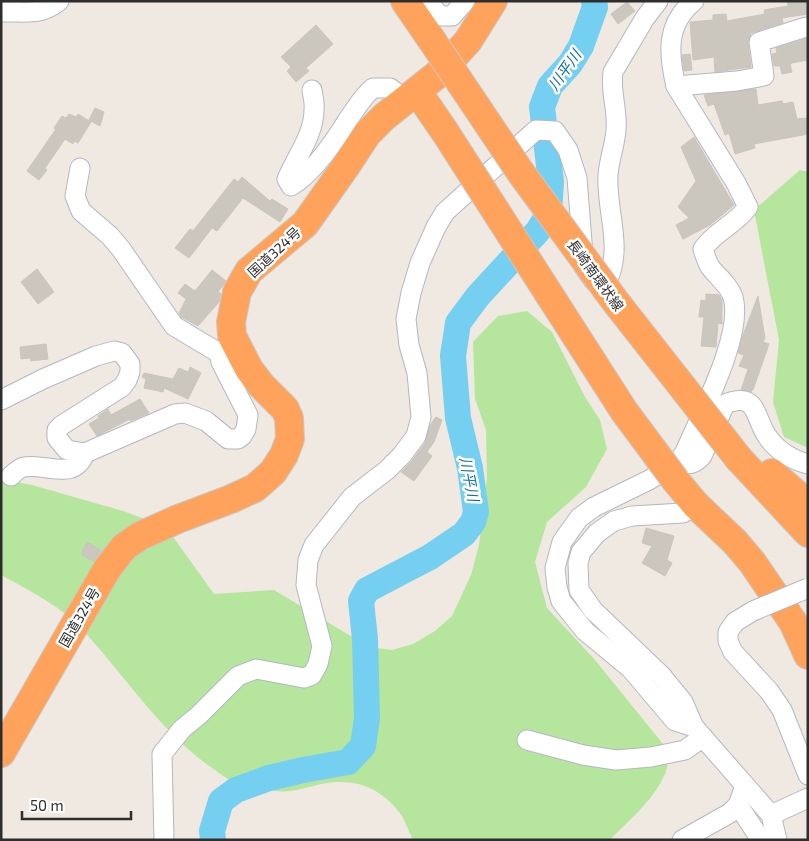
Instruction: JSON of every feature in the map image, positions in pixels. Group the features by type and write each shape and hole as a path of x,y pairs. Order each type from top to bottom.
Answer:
{"highway":[{"name":"長崎南環状線","path":"405,1 521,173 615,301 679,376 747,462"},
{"name":"国道324号","path":"1,753 107,569 124,547 150,531 255,488 272,472 284,455 290,439 289,418 285,409 227,348 232,336 231,322 237,292 249,271 305,224 367,134 384,117 438,74 468,41 493,1"},
{"path":"411,96 445,132 624,411 677,472 696,505 735,542 752,562 800,632 808,655"},
{"path":"747,462 808,504"},
{"path":"747,462 808,533"},
{"path":"747,462 808,540"}],"street":[{"path":"1,12 33,13 45,10 59,1"},
{"path":"430,1 436,12 442,16 452,16 465,1"},
{"path":"164,840 162,754 182,729 199,715 238,676 256,669 304,678 312,675 318,664 322,646 306,585 308,560 314,545 352,497 392,465 416,436 421,417 417,373 409,345 406,318 420,262 436,226 445,212 536,130 556,131 568,150 576,178 584,267 594,280 600,281 609,277 614,264 615,249 610,216 608,175 616,129 612,82 613,72 645,18 658,1"},
{"path":"677,472 718,378 732,331 733,297 709,265 703,249 708,241 743,214 748,207 736,183 676,86 670,52 672,30 680,14 694,1"},
{"path":"676,86 737,81 764,76 759,42 806,27"},
{"path":"312,90 314,110 312,123 303,147 286,179 291,186 302,180 366,94 373,88 390,88 411,96"},
{"path":"1,400 43,379 114,350 122,353 130,364 127,380 122,386 57,430 57,438 67,450 85,453 175,414 185,413 206,421 228,439 238,439 246,428 248,415 221,362 227,348 174,326 122,249 81,211 75,196 80,168"},
{"path":"698,732 675,721 631,669 585,631 561,601 555,568 562,542 579,518 594,508 649,480 677,472 697,462 702,456 725,404 735,400 745,401 754,407 766,435 777,447 795,460 808,464"},
{"path":"11,476 22,467 38,466 67,470 75,467 82,460 85,453"},
{"path":"696,505 683,513 632,516 614,521 597,533 581,552 578,562 579,590 593,610 662,676 683,702 698,732 771,815 777,840"},
{"path":"808,588 754,611 735,622 728,632 728,641 732,652 769,691 782,710 808,776"},
{"path":"527,740 583,755 616,760 651,757 685,750 698,732"},
{"path":"682,840 730,813 738,805 745,786"},
{"path":"771,815 808,798"},
{"path":"738,805 761,840"}],"green space":[{"path":"800,170 808,172 808,448 784,437 773,402 779,340 754,210"},
{"path":"527,311 552,332 585,397 600,420 607,449 586,487 547,522 535,562 547,608 595,660 667,749 667,768 657,789 643,807 610,840 413,840 403,819 389,801 374,790 357,784 332,782 296,790 269,791 234,782 195,755 176,738 77,624 41,597 1,575 1,479 32,485 123,511 166,527 214,594 274,590 369,647 392,650 413,644 435,631 452,616 471,575 479,545 487,478 486,430 475,399 473,342 498,316"}],"building":[{"path":"787,1 808,1 808,14 782,18 783,23 751,33 748,43 751,67 715,72 714,57 693,60 690,22 713,20 713,15 726,14 727,21 765,14 764,10 788,6"},
{"path":"627,2 635,11 618,24 611,14"},
{"path":"316,25 333,44 306,68 309,71 296,82 287,71 291,67 281,57"},
{"path":"808,38 808,60 790,64 792,72 782,74 780,66 774,66 772,54 777,53 776,48"},
{"path":"690,54 692,70 684,71 682,55"},
{"path":"756,89 758,105 782,101 783,104 793,102 797,119 808,118 808,134 754,144 755,148 735,154 729,133 725,135 714,104 708,106 704,95"},
{"path":"95,108 104,112 100,126 89,120"},
{"path":"69,114 76,117 78,114 91,122 78,143 74,141 73,144 65,139 39,180 27,171 56,129 54,128 62,116 66,118"},
{"path":"694,137 734,205 710,225 683,239 676,225 689,218 678,207 696,181 681,147"},
{"path":"242,177 270,201 272,199 288,209 280,222 243,198 217,231 212,228 189,258 175,248 190,229 193,231 234,179 238,182"},
{"path":"37,269 54,292 38,304 21,282"},
{"path":"212,270 226,281 218,292 221,294 219,302 198,326 181,317 179,313 186,299 178,293 185,284 195,291"},
{"path":"706,294 719,295 722,300 722,324 718,323 716,347 701,346 704,317 699,317 701,300 706,301"},
{"path":"758,296 765,338 763,342 769,344 751,392 741,390 748,369 739,366 744,355 738,353"},
{"path":"46,344 48,359 31,361 30,358 21,359 20,347"},
{"path":"190,367 201,373 188,399 164,388 163,392 144,388 146,379 142,377 144,373 173,379 179,368 188,372"},
{"path":"140,399 149,413 130,421 130,419 97,436 89,424 108,409 111,415"},
{"path":"436,417 442,420 434,442 427,452 432,456 414,481 401,472 425,443 430,425"},
{"path":"646,528 674,536 667,560 672,563 665,576 642,563 652,546 642,543"},
{"path":"87,542 102,551 93,561 81,554"}],"waterway":[{"name":"川平川","path":"213,840 212,831 221,801 236,790 269,778 348,762 363,746 367,718 365,639 361,601 367,590 430,557 464,534 473,522 476,512 470,468 458,418 453,356 458,323 478,296 538,231 549,213 551,182 542,107 550,86 570,64 581,46 595,7 594,1"}]}
